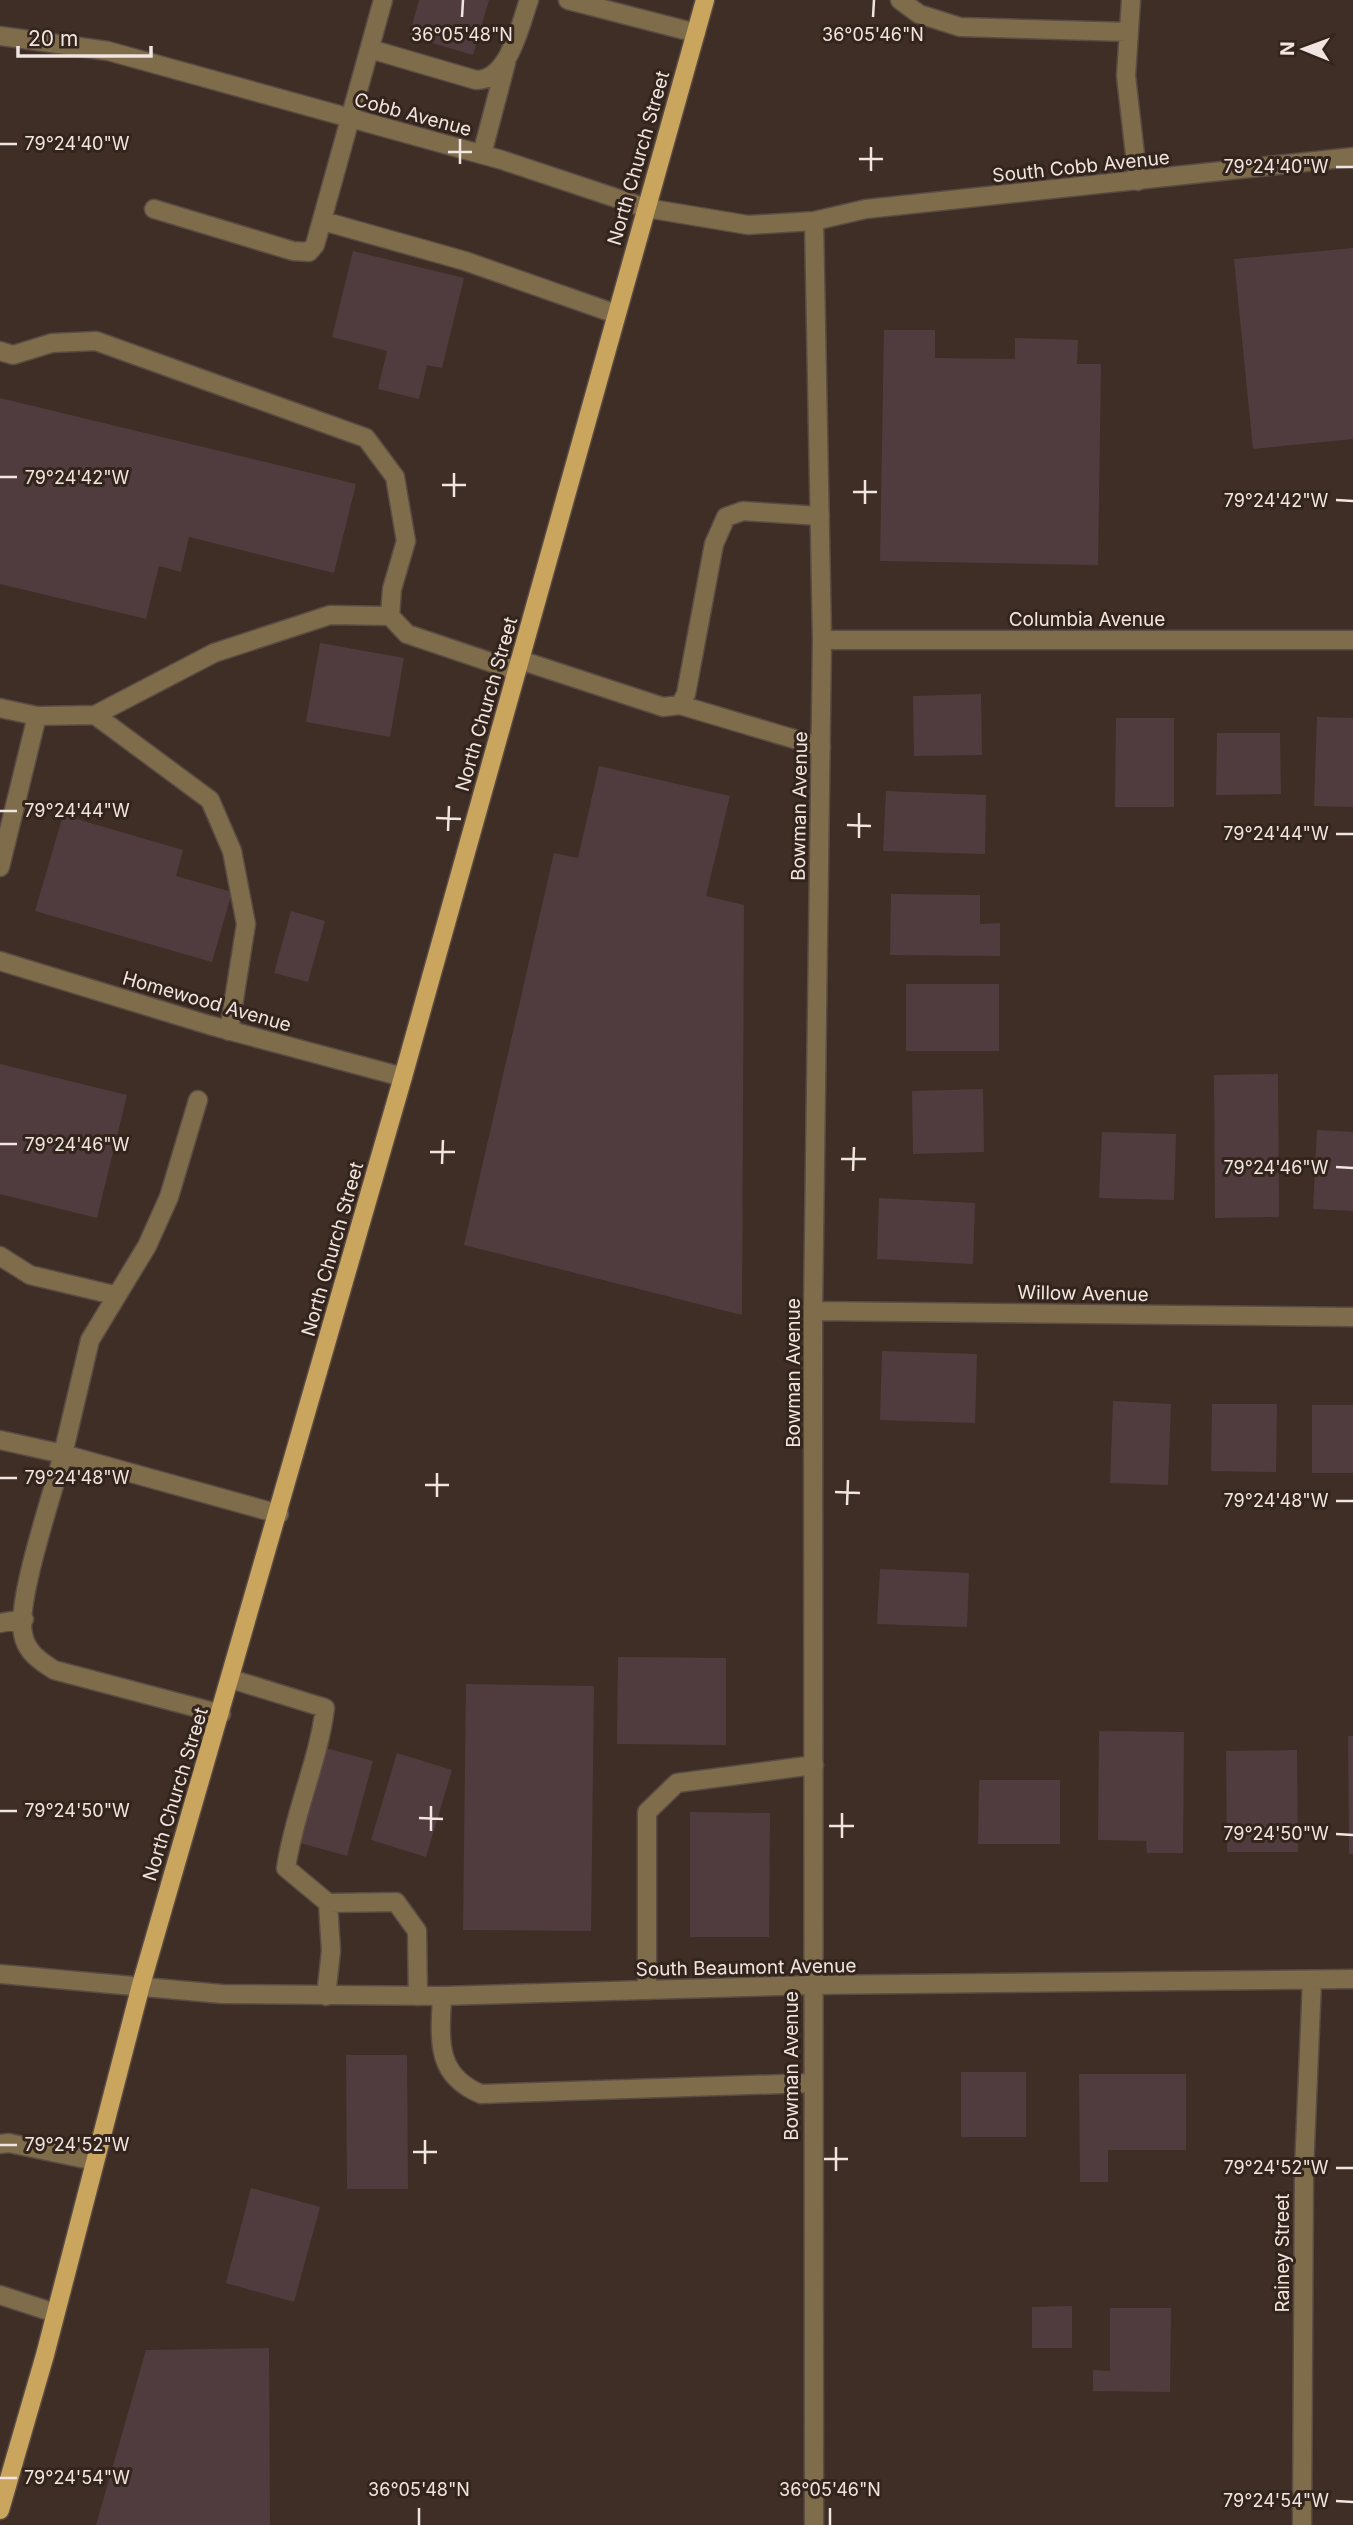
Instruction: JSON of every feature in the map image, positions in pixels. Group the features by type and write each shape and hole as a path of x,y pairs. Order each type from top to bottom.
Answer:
{"main road":[{"name":"North Church Street","path":"0,2510 141,1985 403,1077 705,0"}],"street":[{"path":"154,209 293,251 309,252 316,245 383,0"},
{"path":"482,155 509,52 530,0"},
{"path":"568,0 696,33"},
{"path":"900,0 919,14 960,27 1129,33"},
{"path":"1131,0 1126,76 1138,181"},
{"name":"Cobb Avenue","path":"0,36 108,51 482,155 646,208 748,225 814,221"},
{"path":"370,49 476,80 487,80 496,74 509,52"},
{"name":"South Cobb Avenue","path":"814,221 866,209 1353,157"},
{"path":"323,221 465,261 616,314"},
{"name":"Bowman Avenue","path":"814,221 822,640 813,1311 814,2525"},
{"path":"0,351 12,355 52,343 96,341 366,438 395,477 406,541 392,589 390,616"},
{"path":"680,705 685,694 714,544 726,517 743,511 820,516"},
{"path":"0,708 37,716 95,715 214,653 330,615 390,616 407,634 663,707 680,705 821,747"},
{"name":"Columbia Avenue","path":"822,640 1353,640"},
{"path":"95,715 210,800 232,851 246,924 229,1031"},
{"path":"0,867 37,716"},
{"name":"Homewood Avenue","path":"0,961 229,1031 403,1077"},
{"path":"198,1100 169,1197 147,1246 114,1295 90,1340 26,1592 23,1634 34,1657 54,1670 221,1714"},
{"path":"0,1256 30,1275 114,1295"},
{"name":"Willow Avenue","path":"813,1311 1353,1317"},
{"path":"0,1440 63,1454 278,1514"},
{"path":"0,1623 24,1619"},
{"path":"231,1679 326,1707 320,1746 289,1846 286,1868 328,1903 396,1902 417,1931 418,1996"},
{"path":"647,1990 647,1812 677,1783 814,1765"},
{"path":"326,1996 331,1951 328,1903"},
{"name":"South Beaumont Avenue","path":"0,1974 222,1994 326,1996 442,1996 812,1985 1353,1979"},
{"name":"Rainey Street","path":"1301,2525 1304,2170 1312,1981"},
{"path":"442,1996 442,2052 449,2072 462,2086 481,2094 812,2083"},
{"path":"0,2144 9,2143 95,2161"},
{"path":"0,2295 55,2313"}],"building":[{"path":"419,0 489,0 473,55 409,36"},
{"path":"1353,248 1353,439 1253,449 1234,259"},
{"path":"353,251 464,278 442,368 427,365 419,399 378,389 387,351 332,337"},
{"path":"884,330 935,330 935,358 1015,359 1015,338 1078,340 1077,364 1101,364 1098,565 880,561"},
{"path":"0,398 356,484 334,573 189,537 181,572 159,566 146,619 0,584"},
{"path":"320,643 404,658 390,737 306,722"},
{"path":"981,694 982,755 914,756 913,696"},
{"path":"1317,717 1353,718 1353,807 1314,806"},
{"path":"1116,718 1174,718 1174,807 1115,807"},
{"path":"1217,733 1280,733 1281,794 1216,795"},
{"path":"599,766 730,796 706,896 744,905 742,1315 464,1245 554,853 578,858"},
{"path":"886,791 986,795 985,854 883,851"},
{"path":"63,815 183,850 176,876 232,892 212,962 35,911"},
{"path":"891,894 980,895 980,924 1000,923 1000,956 890,955"},
{"path":"291,911 325,921 308,982 274,973"},
{"path":"906,984 999,984 999,1051 906,1051"},
{"path":"0,1064 127,1095 97,1218 0,1194"},
{"path":"1278,1074 1279,1217 1215,1218 1214,1075"},
{"path":"983,1089 984,1152 913,1154 912,1091"},
{"path":"1317,1130 1353,1132 1353,1211 1313,1209"},
{"path":"1102,1132 1176,1134 1174,1200 1099,1198"},
{"path":"879,1198 975,1203 973,1264 877,1259"},
{"path":"882,1351 977,1354 975,1423 880,1420"},
{"path":"1113,1401 1171,1404 1168,1485 1110,1483"},
{"path":"1212,1404 1277,1404 1276,1472 1211,1471"},
{"path":"1312,1405 1353,1405 1353,1473 1312,1473"},
{"path":"880,1569 969,1573 967,1627 877,1624"},
{"path":"618,1657 726,1658 726,1745 617,1744"},
{"path":"466,1684 594,1686 591,1931 463,1930"},
{"path":"1099,1731 1184,1732 1183,1853 1147,1853 1146,1841 1098,1840"},
{"path":"1348,1736 1353,1736 1353,1854 1349,1854"},
{"path":"326,1748 373,1761 347,1856 300,1843"},
{"path":"1297,1750 1298,1852 1227,1852 1226,1751"},
{"path":"397,1753 452,1770 426,1857 371,1840"},
{"path":"979,1780 1060,1780 1060,1844 978,1844"},
{"path":"690,1812 770,1813 769,1937 690,1937"},
{"path":"346,2055 407,2055 408,2189 347,2189"},
{"path":"961,2072 1026,2072 1026,2137 961,2137"},
{"path":"1079,2074 1186,2074 1186,2150 1108,2150 1108,2182 1080,2182"},
{"path":"251,2188 320,2207 294,2302 226,2283"},
{"path":"1072,2306 1072,2348 1032,2348 1032,2307"},
{"path":"1110,2308 1171,2308 1170,2392 1093,2391 1093,2370 1110,2371"},
{"path":"269,2348 270,2525 96,2525 146,2350"}]}
